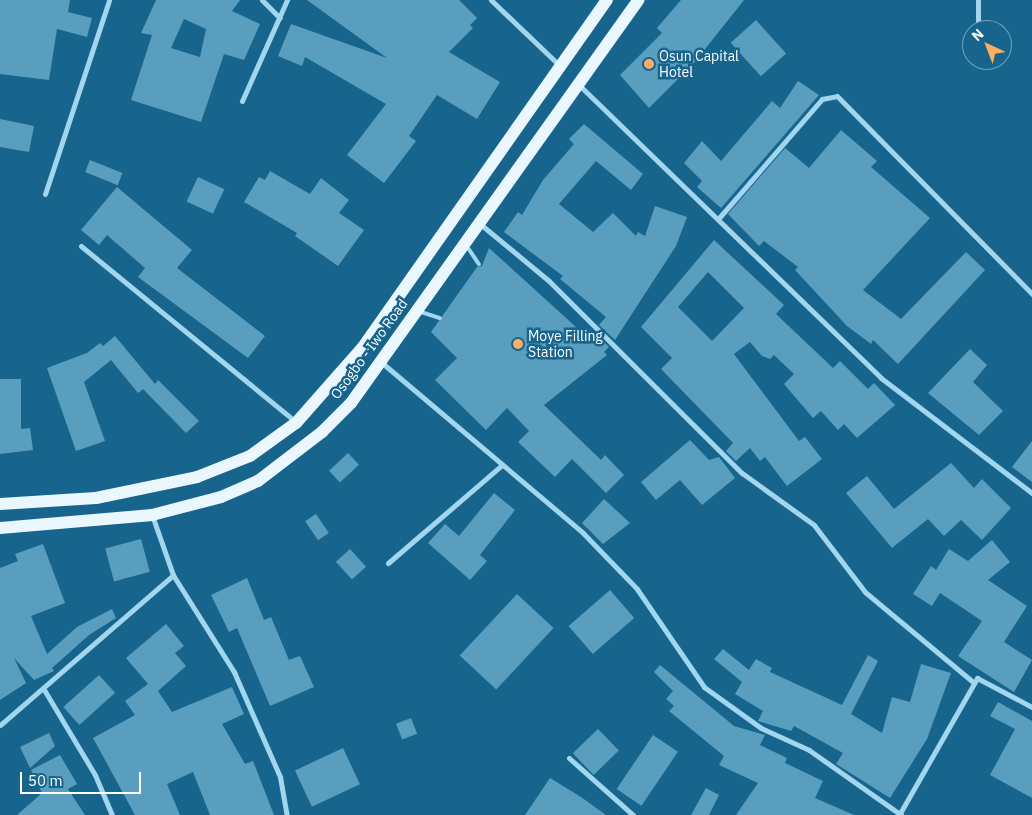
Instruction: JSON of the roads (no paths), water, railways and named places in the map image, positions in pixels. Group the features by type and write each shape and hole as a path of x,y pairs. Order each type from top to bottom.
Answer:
{"main road":[{"name":"Osogbo - Iwo Road","path":"0,504 96,498 205,474 250,456 296,423 363,347 558,64 607,0"},
{"name":"Osogbo - Iwo Road","path":"0,528 152,515 220,497 258,481 322,432 380,362 576,82 638,0"}],"street":[{"path":"45,194 109,0"},
{"path":"262,0 280,18"},
{"path":"242,101 288,0"},
{"path":"491,0 558,64"},
{"path":"978,0 978,20"},
{"path":"576,82 881,378 1032,493"},
{"path":"718,219 822,99 837,96 1032,294"},
{"path":"478,222 550,281 742,473 814,525 864,592 973,682"},
{"path":"81,246 296,423"},
{"path":"380,362 583,533 637,589 704,687 761,728 809,750 900,815 973,682 984,678 1032,707"},
{"path":"388,564 502,465"},
{"path":"152,515 173,575 234,672 280,778 287,815"},
{"path":"0,725 173,575"},
{"path":"43,688 95,775 112,815"},
{"path":"570,758 633,815"}],"lane":[{"path":"464,242 479,264"},
{"path":"416,310 440,318"}],"place":[{"name":"Osun Capital Hotel","path":"649,64"},
{"name":"Moye Filling Station","path":"518,344"}]}
